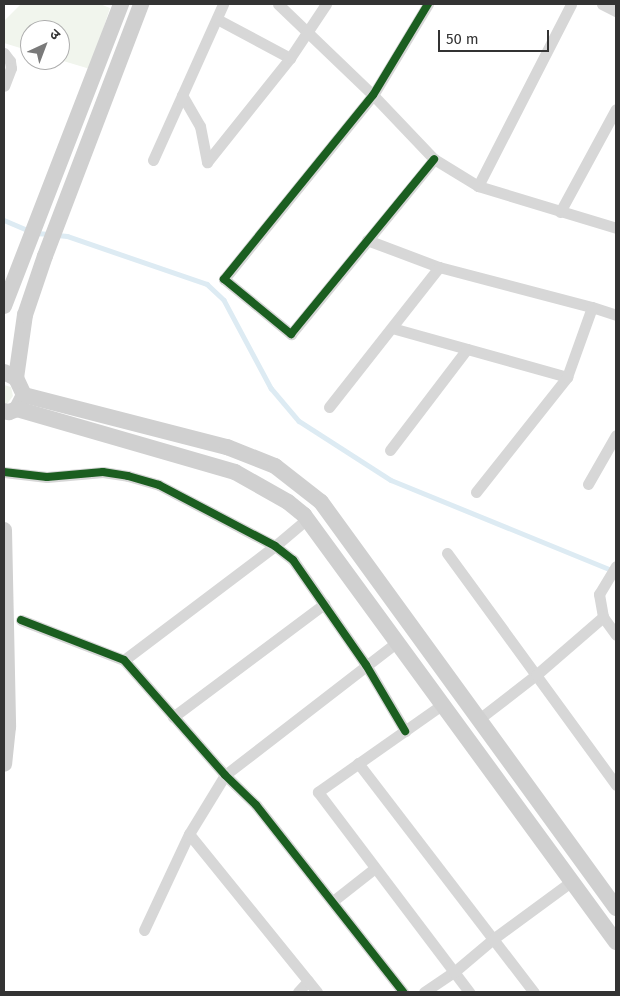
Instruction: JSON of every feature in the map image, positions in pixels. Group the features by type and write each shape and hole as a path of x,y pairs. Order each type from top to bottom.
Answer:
{"main road":[{"path":"4,306 121,4"},
{"path":"15,405 10,375 25,315 45,256 140,4"},
{"path":"15,405 235,472 288,502 307,519 616,942"},
{"path":"15,405 227,446 275,466 321,502 616,908"},
{"path":"4,530 8,727 4,764"}],"street":[{"path":"153,160 223,4"},
{"path":"278,4 373,95 434,159 478,186 616,228"},
{"path":"182,95 200,126 207,162 290,58 326,4"},
{"path":"428,4 373,95 224,279 291,334 434,159"},
{"path":"478,186 571,4"},
{"path":"602,4 616,11"},
{"path":"217,18 290,58"},
{"path":"4,52 10,61 11,68 4,86"},
{"path":"560,212 616,109"},
{"path":"367,240 439,267 592,306 616,316"},
{"path":"329,406 439,267"},
{"path":"476,492 567,377 592,306"},
{"path":"392,328 567,377"},
{"path":"390,450 467,349"},
{"path":"588,484 616,435"},
{"path":"4,472 41,477 103,472 128,476 159,485 275,546 294,560 366,665 405,731"},
{"path":"124,660 275,546 307,519"},
{"path":"447,552 616,785"},
{"path":"616,566 599,594 603,617 616,635"},
{"path":"173,717 324,604"},
{"path":"479,719 536,675 603,617"},
{"path":"21,620 124,660 225,775 256,805 404,992"},
{"path":"144,930 188,834 225,775 398,642"},
{"path":"443,704 318,792 469,992"},
{"path":"358,763 534,992"},
{"path":"188,834 317,992"},
{"path":"332,901 375,868"},
{"path":"424,992 454,972 493,939 572,881"},
{"path":"298,992 308,980"}],"shaded area":[{"path":"21,4 100,4 110,8 90,69 70,63 70,20 20,20 20,48 4,43 4,21"},
{"path":"4,385 11,387 13,396 7,404 4,403"}],"waterway":[{"path":"4,220 35,233 50,234"},
{"path":"57,235 67,236 207,284 224,300 271,388 299,421 391,480 612,570"}],"cycle path":[{"path":"428,4 373,95 224,279 291,334 434,159"},
{"path":"4,472 47,477 103,472 128,476 159,485 275,546 293,560 366,665 405,731"},
{"path":"21,620 124,660 225,775 256,805 403,992"}]}
